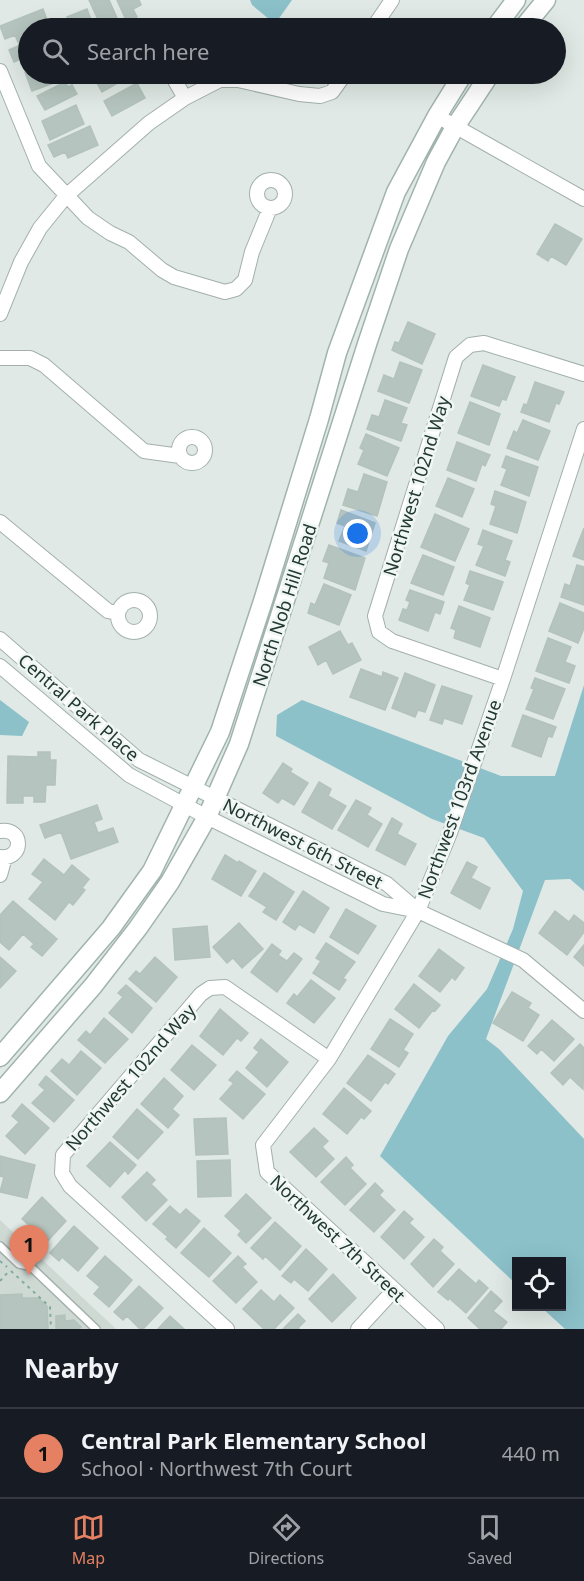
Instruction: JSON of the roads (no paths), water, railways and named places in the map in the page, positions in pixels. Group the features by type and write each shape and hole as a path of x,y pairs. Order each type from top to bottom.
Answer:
{"main road":[{"path":"502,18 516,0"},
{"path":"531,18 546,0"},
{"name":"North Nob Hill Road","path":"0,1057 111,928 152,871 220,732 263,601 337,353 396,192 436,116 457,84"},
{"name":"North Nob Hill Road","path":"0,1093 93,986 138,928 170,882 216,799 243,733 399,249 436,162 455,127 483,84"}],"street":[{"path":"380,18 392,0"},
{"path":"0,71 39,166 88,218 110,233 129,242 162,270 174,277 225,292 236,289 245,280 252,252 270,208"},
{"path":"177,84 185,98"},
{"path":"0,314 21,262 40,228 66,196 149,123 185,98 212,84"},
{"path":"255,84 299,94 320,96 332,92 338,84"},
{"path":"436,116 584,199"},
{"name":"Northwest 102nd Way","path":"503,678 392,641 379,632 375,616 456,357 470,345 484,343 584,374"},
{"path":"0,358 30,358 44,365 144,451 180,456"},
{"path":"0,362 0,372"},
{"name":"Northwest 103rd Avenue","path":"267,1172 263,1145 329,1059 418,911 450,833 584,429"},
{"path":"0,522 108,611 117,613"},
{"name":"Central Park Place","path":"0,639 139,760 216,799"},
{"name":"Central Park Place","path":"0,666 129,775 207,817"},
{"name":"Northwest 6th Street","path":"216,799 387,884 418,911"},
{"name":"Northwest 6th Street","path":"207,817 383,904 418,911 523,960 584,1011"},
{"path":"0,831 14,833 18,843 15,853 3,857 0,875"},
{"name":"Northwest 102nd Way","path":"227,1329 70,1186 62,1173 63,1155 201,994 210,988 225,987 329,1059"},
{"name":"Northwest 7th Street","path":"267,1172 437,1329"},
{"path":"358,1329 394,1290"}],"lane":[{"path":"0,1246 19,1264 32,1267 96,1329"}],"water":[{"path":"250,0 292,0 279,18 268,18 252,5"},
{"path":"584,685 584,891 570,879 545,880 486,1039 499,1049 584,1139 584,1329 565,1329 545,1311 566,1311 566,1257 512,1257 512,1280 380,1156 448,1036 487,989 513,929 523,891 484,838 432,819 276,736 277,715 302,700 501,776 555,776"},
{"path":"0,700 29,722 22,736 0,735"}],"place":[{"name":"Central Park Elementary School","path":"29,1275"}]}
